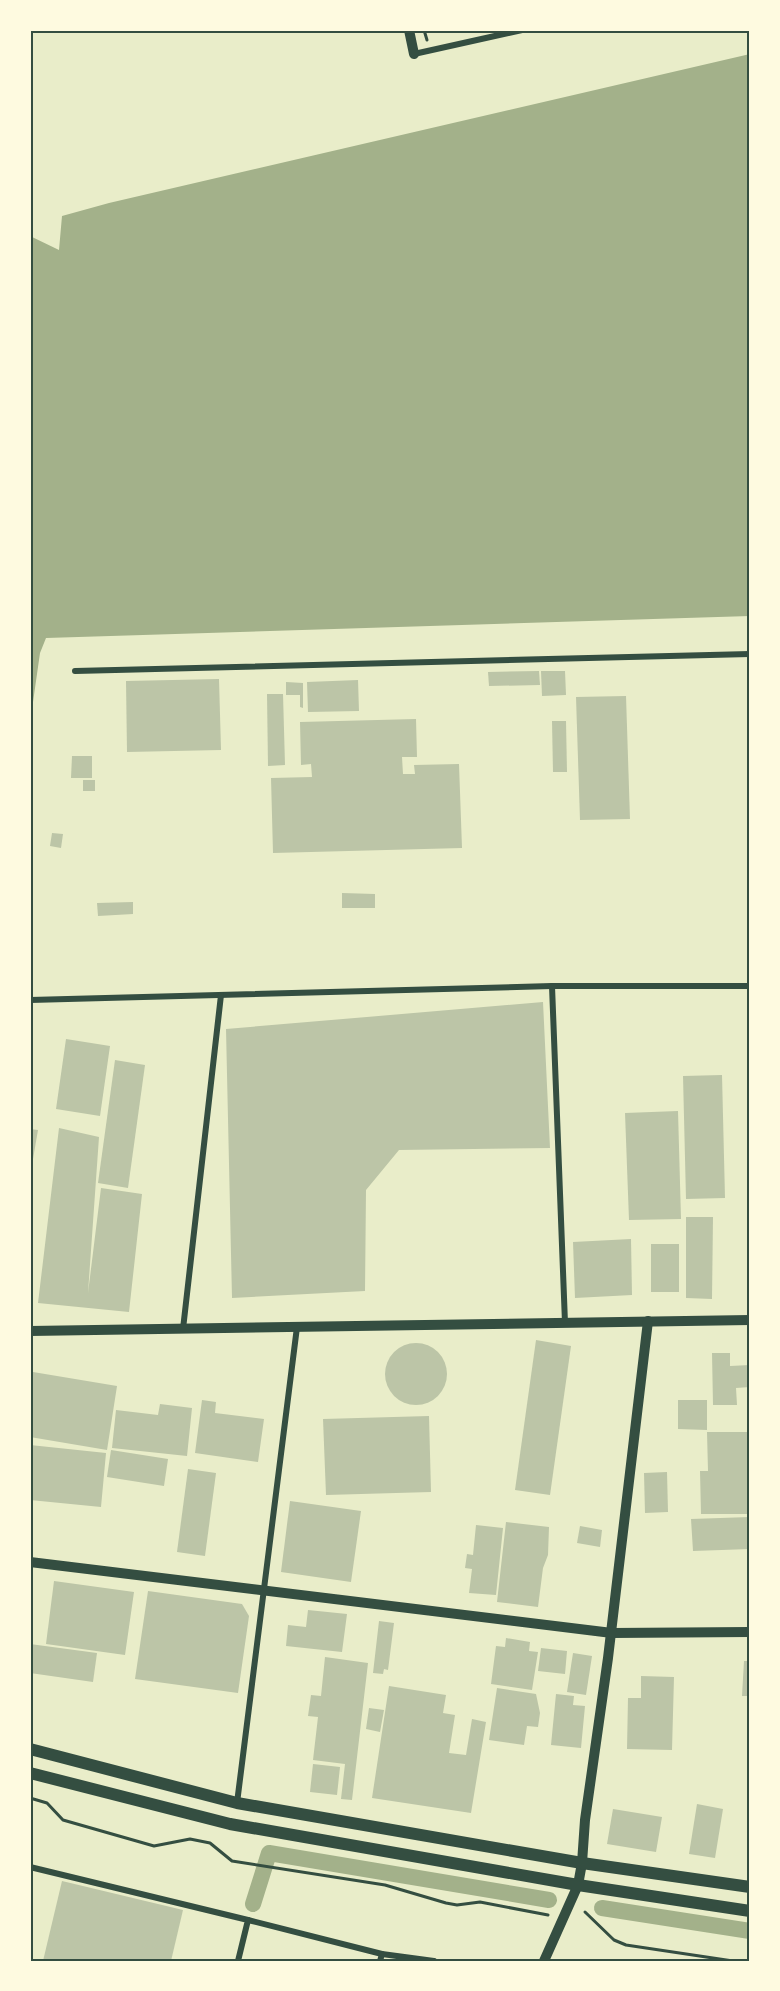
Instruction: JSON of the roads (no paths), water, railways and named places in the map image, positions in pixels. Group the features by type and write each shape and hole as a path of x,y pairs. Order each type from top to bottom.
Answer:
{"main road":[{"path":"30,1749 237,1803 582,1863 750,1887"},
{"path":"30,1773 230,1824 578,1885 750,1911"}],"street":[{"path":"409,30 414,54 522,30"},
{"path":"75,671 750,654"},
{"path":"30,1000 552,986 750,986"},
{"path":"552,986 565,1323"},
{"path":"183,1329 221,995"},
{"path":"30,1331 750,1320"},
{"path":"544,1961 578,1885 582,1863 585,1820 612,1633 648,1321"},
{"path":"237,1803 297,1327"},
{"path":"30,1562 612,1633 750,1632"},
{"path":"30,1867 248,1920 381,1958 434,1961"},
{"path":"238,1961 248,1920"}],"waterway":[{"path":"253,1904 269,1853 549,1900"},
{"path":"602,1908 750,1931"}]}
